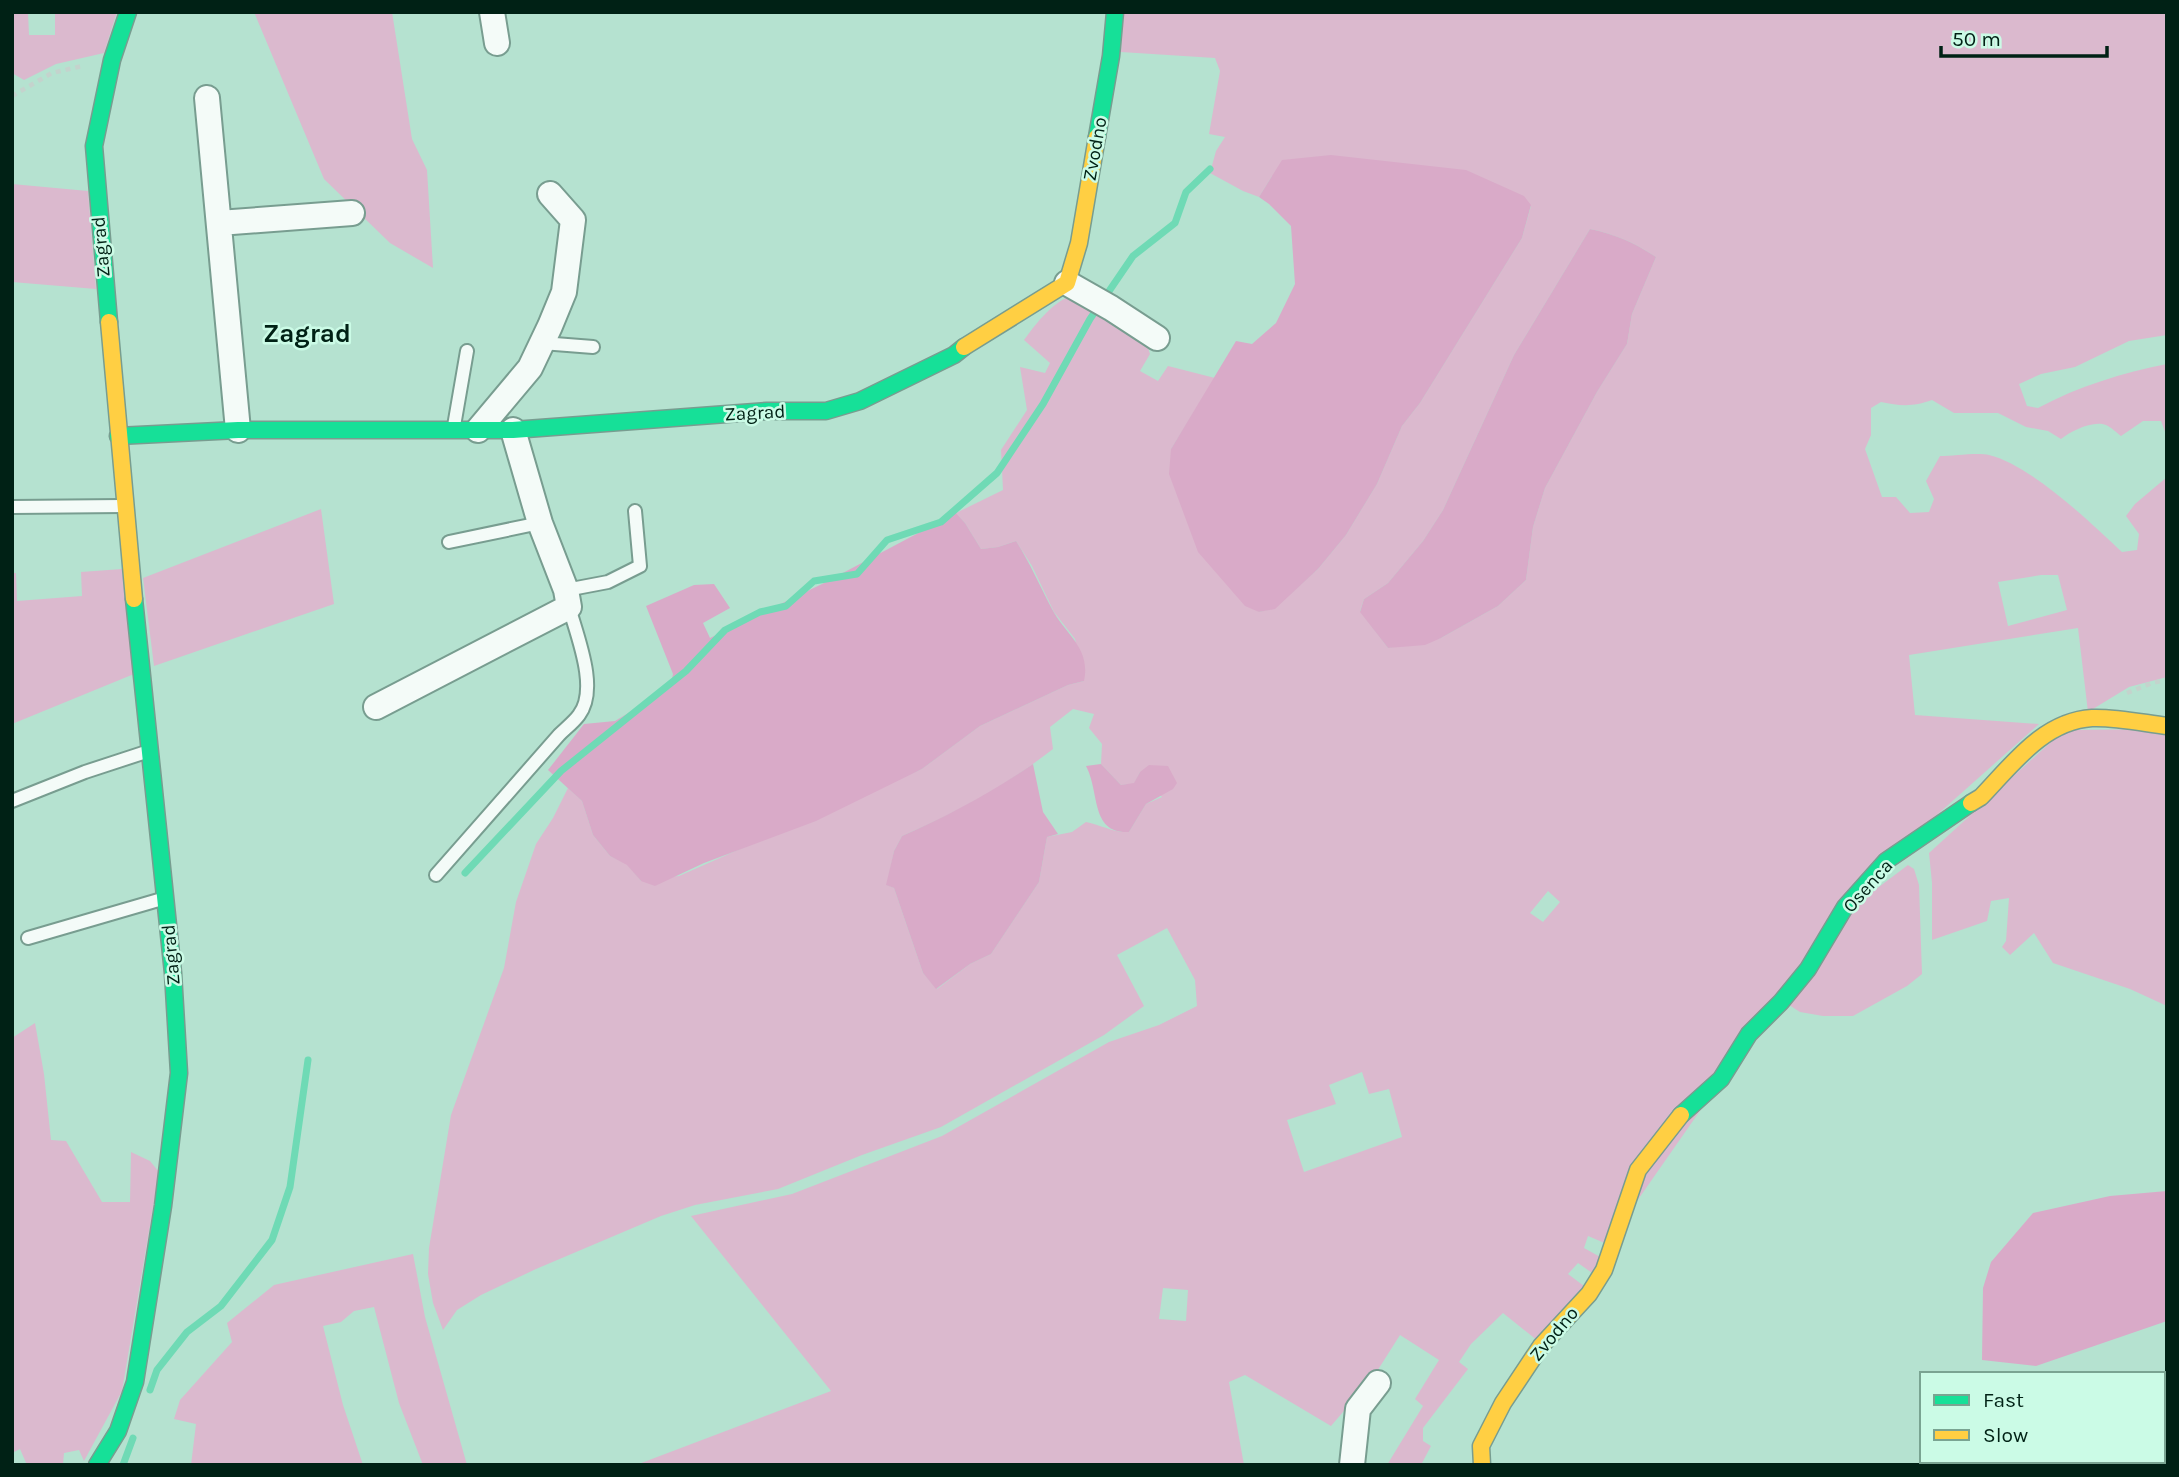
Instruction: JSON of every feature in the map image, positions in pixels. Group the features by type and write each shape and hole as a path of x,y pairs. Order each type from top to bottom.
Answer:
{"street":[{"name":"Zagrad","path":"97,1465 118,1431 135,1382 163,1206 179,1073 173,973 124,506 94,146 112,60 128,12"},
{"path":"492,12 497,43"},
{"name":"Zvodno","path":"1067,284 1079,243 1111,56 1115,12"},
{"path":"207,99 237,430"},
{"path":"465,430 530,368 564,292 573,220 550,194"},
{"path":"219,223 352,213"},
{"name":"Zagrad","path":"118,436 237,430 513,430 767,411 825,411 860,401 954,355 979,336 1067,284"},
{"path":"1067,284 1157,338"},
{"path":"376,707 567,598 540,523 513,430"},
{"name":"Osenca","path":"1626,1202 1638,1170 1661,1138 1690,1105 1721,1079 1749,1034 1781,1002 1808,968 1845,907 1886,861 1981,797 2036,740 2069,722 2093,718 2167,726"},
{"name":"Zvodno","path":"1482,1465 1481,1446 1503,1403 1541,1346 1589,1294 1604,1270 1626,1202"},
{"path":"1352,1465 1358,1409 1378,1383"}],"lane":[{"path":"542,343 566,347 593,347"},
{"path":"465,430 467,351"},
{"path":"12,507 124,506"},
{"path":"436,875 559,735 581,714 588,675 567,598 640,566 635,511"},
{"path":"449,542 540,523"},
{"path":"12,801 150,750"},
{"path":"28,938 165,898"}],"path":[{"path":"12,96 52,73 112,60"}],"shaded area":[{"path":"12,12 28,12 29,35 55,35 55,12 117,12 104,53 56,64 24,80 12,73"},
{"path":"254,12 392,12 412,139 427,170 433,268 390,243 324,179"},
{"path":"1124,12 2167,12 2167,335 2129,341 2075,367 2041,374 2019,384 2027,406 2038,408 2101,381 2167,364 2167,437 2161,421 2143,421 2121,436 2106,425 2089,425 2061,439 2048,431 2026,427 1998,413 1954,413 1932,400 1907,405 1881,402 1871,408 1871,435 1865,449 1882,497 1896,497 1910,513 1929,512 1934,499 1926,481 1940,456 1984,454 2006,461 2041,482 2122,552 2137,550 2139,534 2126,516 2135,504 2167,477 2167,677 2129,687 2088,712 2078,628 1909,655 1915,715 2039,724 1857,886 1607,1244 1588,1236 1584,1248 1604,1259 1595,1275 1578,1263 1568,1274 1588,1289 1538,1341 1503,1313 1471,1344 1459,1362 1468,1369 1423,1428 1423,1441 1431,1446 1421,1465 1387,1465 1423,1406 1415,1399 1439,1360 1400,1335 1367,1387 1331,1426 1245,1375 1229,1382 1244,1465 636,1465 831,1391 691,1216 792,1194 942,1136 1109,1042 1159,1025 1197,1006 1195,980 1167,928 1117,955 1144,1006 1104,1035 941,1127 778,1189 695,1205 661,1216 481,1295 457,1310 443,1330 433,1303 428,1274 429,1248 451,1115 504,968 516,902 536,844 568,788 582,801 593,835 610,856 627,864 641,881 679,876 922,769 980,726 1068,685 1084,681 1075,639 1054,612 1032,566 1016,541 981,549 956,513 1003,490 1001,450 1027,410 1020,367 1045,373 1050,363 1024,340 1049,310 1068,297 1146,342 1150,354 1140,371 1158,381 1168,366 1215,378 1171,449 1259,612 1275,608 1318,569 1346,535 1377,484 1402,426 1420,403 1522,238 1531,206 1272,176 1259,197 1243,191 1210,173 1216,151 1225,137 1209,134 1220,71 1215,58 1121,52","holes":["1590,229 1624,240 1656,257 1632,314 1627,344 1597,392 1545,488 1533,527 1526,580 1498,606 1441,638 1388,648 1360,611 1364,599 1388,583 1423,541 1443,510 1514,355","2058,575 2067,610 2008,626 1998,582","1073,709 1094,714 1089,728 1102,744 1101,764 1121,785 1134,784 1140,772 1162,797 1146,804 1129,832 1086,822 1072,832 1047,837 1039,882 991,954 970,964 937,989 923,973 894,888 887,885 894,851 902,836 981,797 1018,775 1053,749 1050,727","1548,891 1560,902 1543,922 1530,913","1362,1072 1369,1094 1389,1089 1402,1137 1304,1172 1287,1120 1336,1104 1329,1085","1163,1288 1188,1290 1186,1321 1159,1319"]},
{"path":"1331,155 1466,170 1524,196 1531,205 1522,238 1420,403 1402,426 1377,484 1346,535 1318,569 1275,609 1259,612 1245,606 1198,552 1169,474 1171,449 1236,341 1252,344 1276,323 1295,284 1291,226 1259,197 1282,160"},
{"path":"12,184 88,191 96,289 12,282"},
{"path":"1590,229 1624,240 1656,257 1632,314 1627,344 1597,392 1545,488 1533,527 1526,580 1498,606 1441,638 1425,645 1388,648 1360,612 1364,599 1388,583 1423,541 1443,510 1514,355"},
{"path":"321,509 334,604 154,666 143,578"},
{"path":"956,513 981,549 1016,541 1052,609 1081,651 1085,669 1084,681 1068,685 980,726 922,769 816,821 704,863 655,886 641,881 627,865 610,856 593,835 582,801 548,770 584,724 615,721 670,688 673,674 646,606 694,585 714,584 730,608 703,623 710,638 822,584"},
{"path":"122,569 134,674 12,724 12,573 16,573 17,601 82,596 81,572"},
{"path":"2167,729 2167,1006 2130,989 2053,963 2034,933 2010,955 2002,947 2006,941 2009,898 1991,901 1987,921 1932,940 1929,853 2064,730"},
{"path":"1033,764 1043,812 1058,834 1047,837 1039,882 991,954 970,964 936,989 923,973 894,888 886,885 894,851 902,836 969,803"},
{"path":"1101,764 1121,785 1134,783 1140,772 1149,765 1168,766 1177,783 1173,789 1146,804 1129,832 1117,831 1102,819 1086,766"},
{"path":"1908,865 1914,869 1919,885 1922,974 1907,986 1853,1016 1823,1016 1800,1012 1786,1003 1851,908"},
{"path":"35,1023 51,1140 66,1141 102,1202 130,1202 131,1152 150,1161 159,1172 122,1391 84,1461 79,1450 64,1453 63,1464 27,1465 20,1449 12,1453 12,1038"},
{"path":"2167,1191 2167,1321 2036,1366 1982,1360 1983,1288 1991,1262 2033,1213 2110,1196"},
{"path":"413,1254 425,1317 467,1465 423,1465 399,1403 374,1307 354,1311 341,1322 323,1326 343,1405 363,1465 191,1465 196,1424 174,1419 180,1400 232,1342 227,1323 274,1285"}],"waterway":[{"path":"465,873 561,771 686,671 725,630 760,612 786,606 814,581 857,574 887,540 941,522 997,473 1043,404 1090,319 1133,256 1175,223 1186,192 1210,169"},
{"path":"150,1390 157,1370 187,1332 221,1306 272,1240 290,1187 308,1060"},
{"path":"123,1465 133,1438"}],"traffic: fast":[{"path":"109,322 94,146 112,60 128,12"},
{"path":"1097,137 1111,56 1115,12"},
{"path":"118,436 238,430 513,430 767,411 826,411 860,401 954,355 964,347"},
{"path":"97,1465 118,1431 135,1382 163,1206 179,1073 173,973 134,599"},
{"path":"1681,1115 1721,1079 1749,1034 1781,1002 1808,969 1845,907 1886,861 1971,803"}],"traffic: slow":[{"path":"964,347 1067,283 1079,243 1097,137"},
{"path":"109,322 134,599"},
{"path":"1971,803 1981,797 2030,747 2058,727 2092,718 2167,726"},
{"path":"1482,1465 1481,1446 1503,1403 1541,1346 1589,1294 1604,1270 1638,1170 1681,1115"}],"district":[{"name":"Zagrad","path":"307,333"}]}
